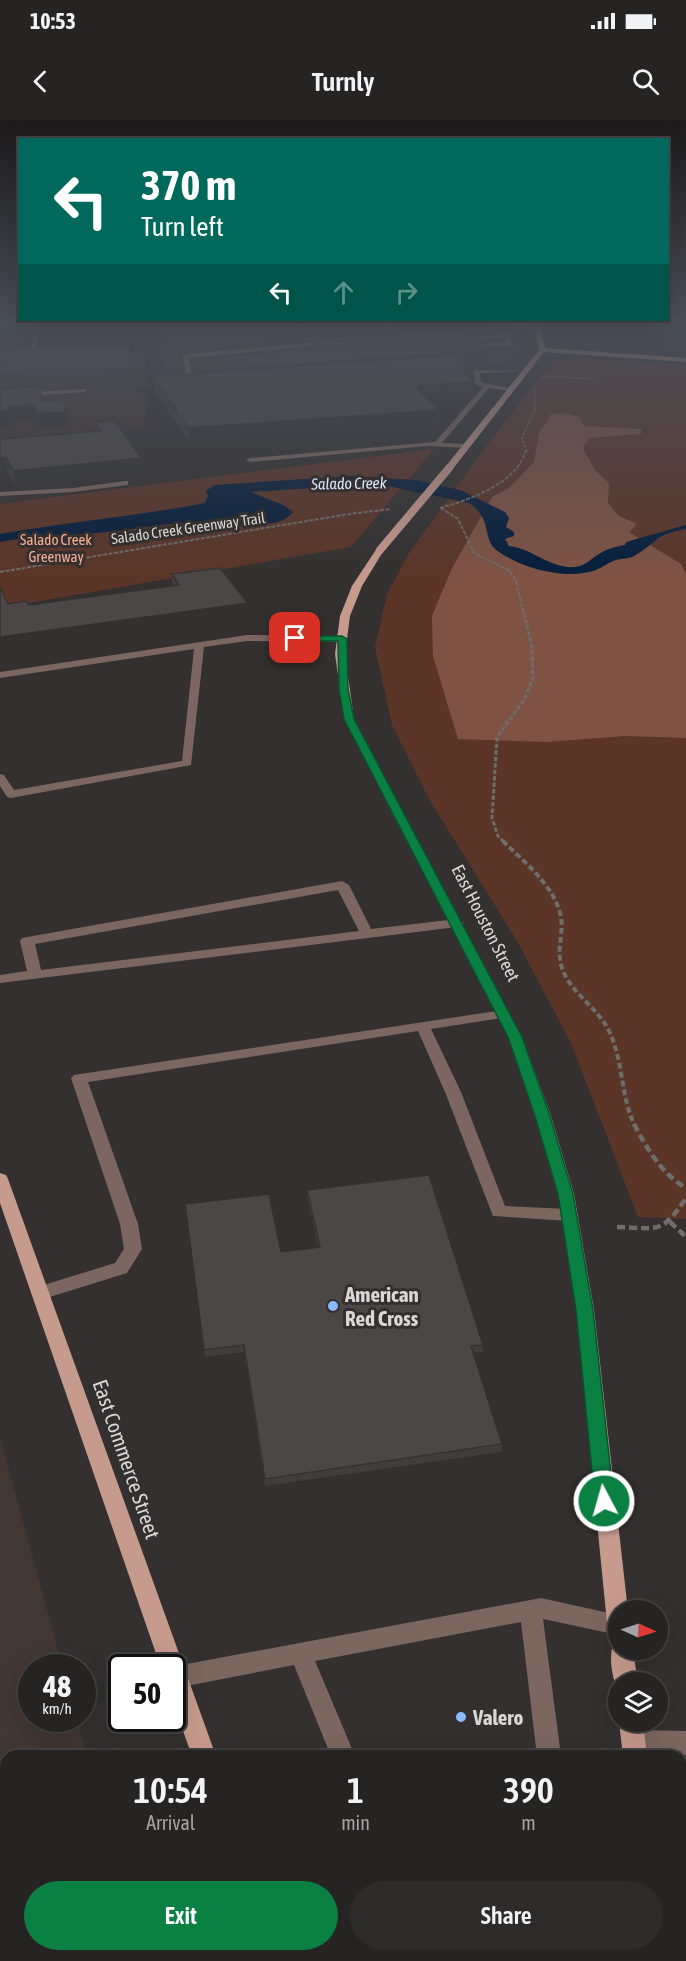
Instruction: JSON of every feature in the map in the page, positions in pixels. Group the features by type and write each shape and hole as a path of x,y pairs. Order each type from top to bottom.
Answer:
{"main road":[{"name":"East Houston Street","path":"498,405 380,550 357,586 345,616 342,639 343,689 349,719 515,1037 542,1113 566,1194 585,1310 615,1600"},
{"name":"East Commerce Street","path":"0,1179 5,1210 40,1293 168,1654"},
{"name":"East Commerce Street","path":"186,1705 202,1750"}],"lane":[{"path":"437,444 471,405"},
{"path":"250,460 437,444 466,446"},
{"path":"0,494 73,490 125,483"},
{"path":"0,675 247,638 342,639"},
{"path":"0,777 10,794 187,763 199,645"},
{"path":"35,974 27,941 342,885 367,934"},
{"path":"0,979 457,923"},
{"path":"40,1293 121,1268 133,1249 129,1224 79,1078 503,1014"},
{"path":"422,1025 453,1092 499,1212 569,1215"},
{"path":"186,1675 541,1608 608,1622"},
{"path":"531,1610 548,1750"},
{"path":"301,1654 341,1750"},
{"path":"634,1740 686,1743"}],"path":[{"path":"536,405 522,437 526,454 511,475 475,494 441,508 458,519 474,553 510,571 516,581 532,648 533,678 524,700 497,737 492,818 498,836 551,894 561,917 558,950 564,973 607,1027 617,1050 627,1112 646,1149 674,1181 686,1188"},
{"name":"Salado Creek Greenway Trail","path":"0,572 345,514"},
{"path":"617,1227 656,1228 670,1222 686,1198"},
{"path":"670,1222 686,1237"}],"shaded area":[{"path":"0,405 147,405 143,429 0,442"},
{"path":"565,413 580,417 584,426 641,429 641,434 589,438 583,448 595,470 609,483 608,503 619,516 637,524 629,532 681,564 686,574 686,738 625,736 548,742 458,739 433,656 432,616 451,570 492,497 509,488 534,462 539,433 551,414"},
{"path":"0,1437 59,1654 18,1654 18,1732 81,1732 85,1750 0,1750"}],"green space":[{"path":"518,405 686,405 686,1219 638,1217 571,1043 517,941 429,799 392,725 375,647 387,594 409,553"},
{"name":"Salado Creek Greenway","path":"434,449 351,547 0,608 0,504"}],"water":[{"name":"Salado Creek","path":"350,476 416,480 460,490 505,512 509,518 506,527 514,532 514,536 505,539 509,546 526,550 549,562 566,567 582,565 602,552 625,545 626,542 686,525 686,529 661,536 634,556 618,559 596,570 571,574 543,571 517,562 495,549 481,515 469,503 378,484 251,492 285,506 293,512 281,521 273,523 257,525 216,522 182,523 0,542 0,534 205,503 208,496 206,491 214,485"}],"building":[{"path":"0,405 64,405 66,412 36,414 34,405 8,407 9,411 0,412"},
{"path":"173,405 434,405 439,410 188,428"},
{"path":"115,420 141,458 13,471 6,457 0,458 0,439 100,431 95,422"},
{"path":"220,568 248,603 0,637 0,589 8,604 26,601 29,605 179,585 172,574"},
{"name":"American Red Cross","path":"429,1175 483,1345 471,1346 502,1444 265,1479 244,1345 204,1350 185,1204 269,1194 281,1252 320,1247 307,1190"}],"place":[{"name":"American Red Cross","path":"333,1306"},
{"name":"Valero","path":"461,1717"}],"route":[{"path":"295,638 342,639 340,654 343,689 349,719 393,807 450,908 515,1037 542,1113 566,1194 585,1310 604,1501"}]}
